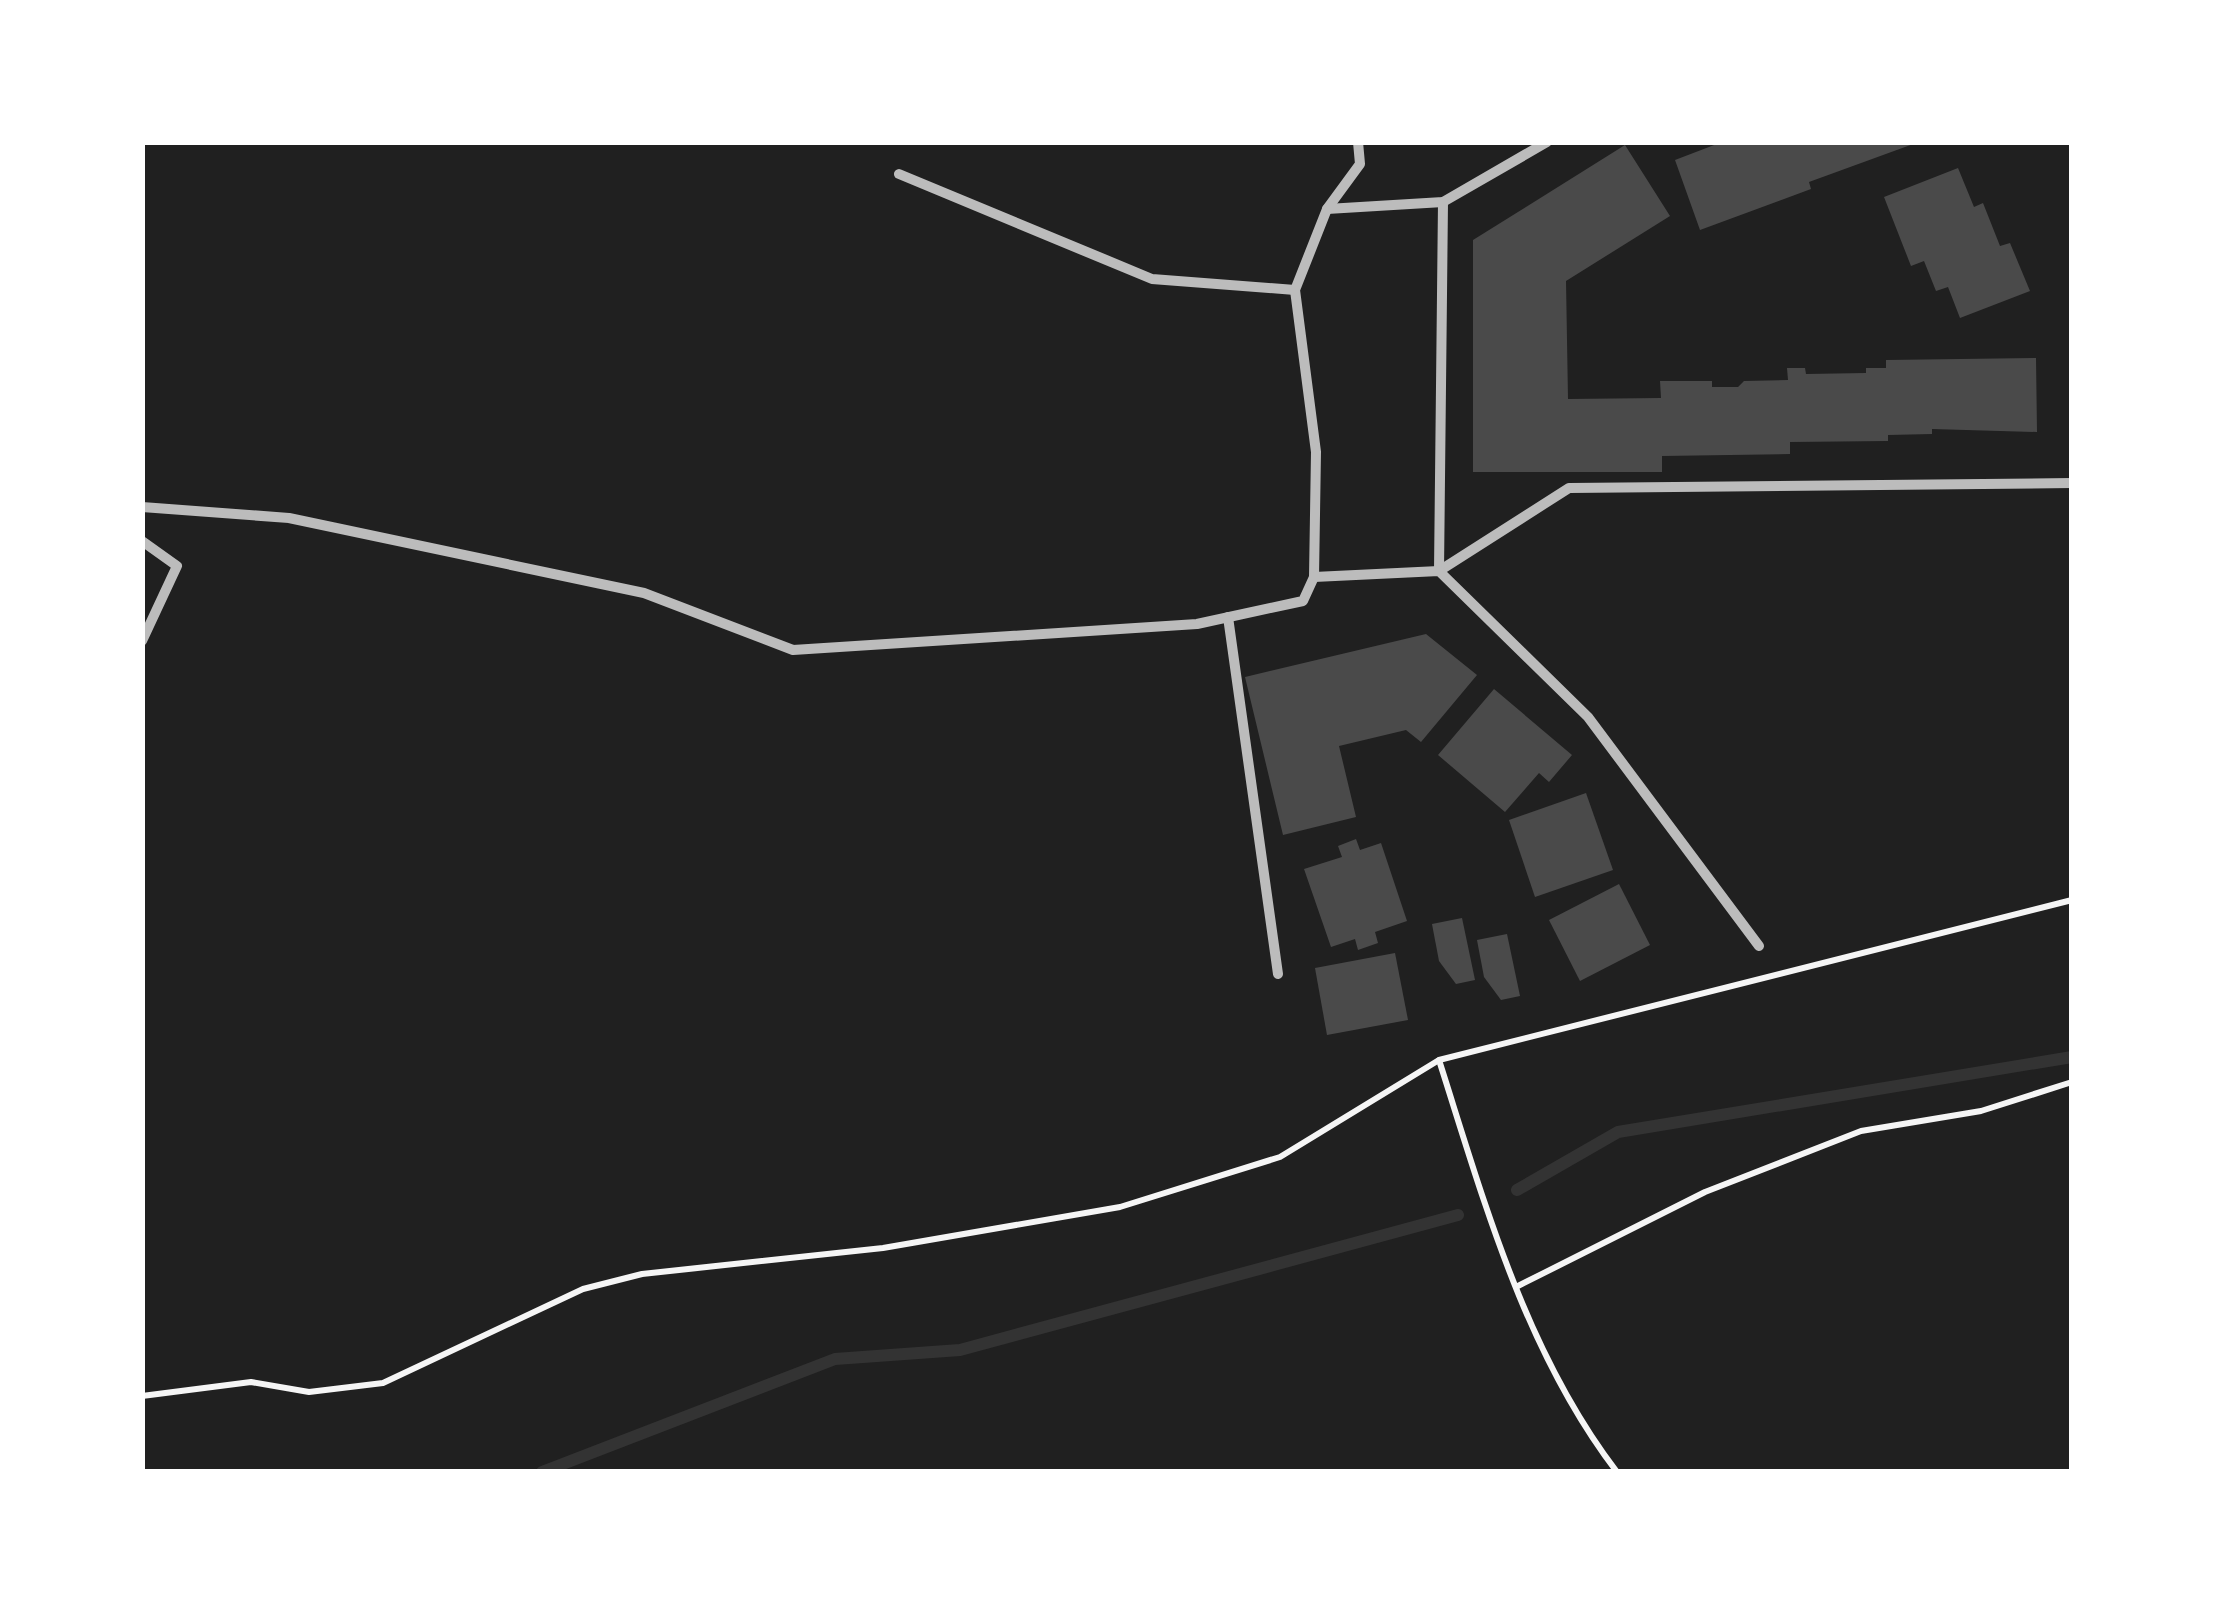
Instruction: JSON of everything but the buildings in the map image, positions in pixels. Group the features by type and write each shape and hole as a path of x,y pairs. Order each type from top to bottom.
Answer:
{"street":[{"path":"142,507 290,518 644,593 793,650 1197,624 1304,601 1314,577 1316,452 1296,290 1327,209 1360,164 1358,142"},
{"path":"1327,209 1443,202 1547,142"},
{"path":"899,174 1152,279 1296,290"},
{"path":"1443,202 1439,570 1588,717 1758,946"},
{"path":"1314,577 1439,570 1569,488 2072,484"},
{"path":"142,541 177,566 142,641"},
{"path":"1228,618 1278,974"}],"path":[{"path":"142,1396 251,1382 309,1392 382,1383 583,1289 642,1274 883,1248 1120,1206 1280,1157 1440,1060 2072,900"},
{"path":"1440,1060 1503,1260 1593,1440 1617,1472"},
{"path":"1516,1286 1706,1192 1861,1131 1981,1111 2072,1082"}],"shaded area":[{"path":"142,143 2071,143 2071,1471 143,1471"}],"waterway":[{"path":"1517,1190 1618,1132 2072,1057"},
{"path":"542,1472 835,1359 960,1350 1458,1215"}]}
